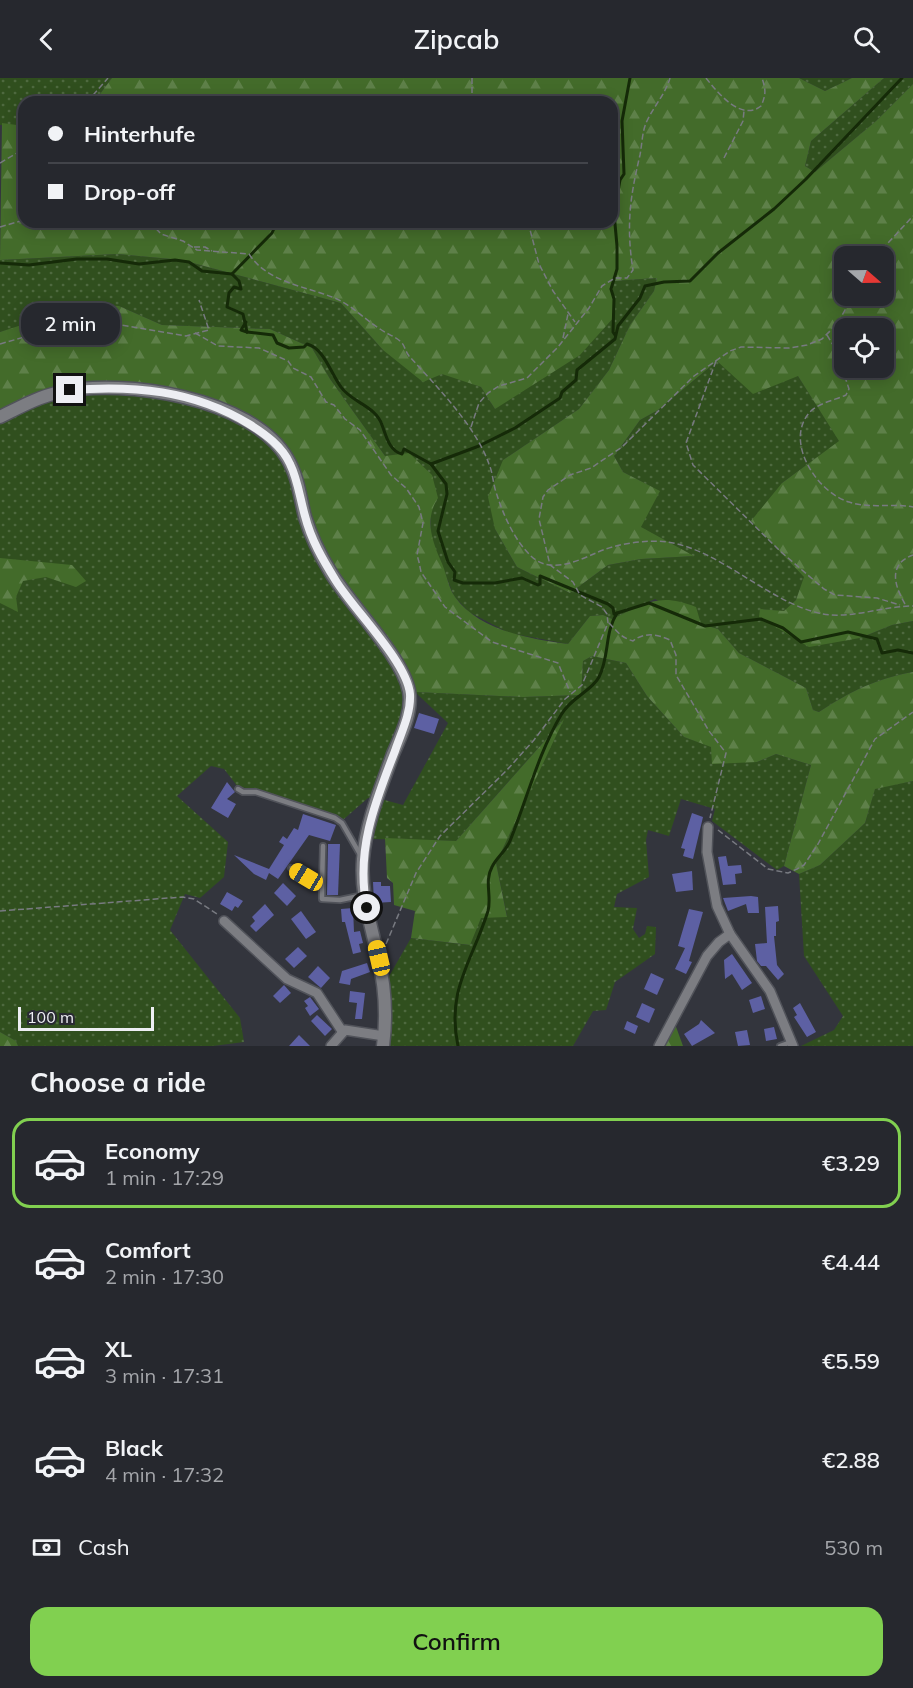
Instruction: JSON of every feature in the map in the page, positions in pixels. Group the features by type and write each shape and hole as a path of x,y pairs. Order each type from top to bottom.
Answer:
{"street":[{"path":"0,417 60,392 122,389 199,399 255,428 286,457 294,472 305,517 318,551 338,584 403,674 410,694 409,707 370,820 363,858 364,895 379,958 385,997 384,1041 354,1030 342,1031 331,1046"},
{"path":"708,827 707,844 717,906 730,934 770,992 792,1044"},
{"path":"224,921 287,979 317,993 342,1031"},
{"path":"659,1046 707,956 719,942 730,934"}],"lane":[{"path":"237,789 256,792 335,818 342,823 357,852 363,858"},
{"path":"323,846 322,899 327,901 364,895"},
{"path":"291,868 322,886"},
{"path":"780,1046 792,1044"}],"path":[{"path":"94,96 108,78"},
{"path":"472,78 472,96"},
{"path":"471,427 479,403 488,393 499,386 527,378 563,340 607,281 627,278 633,270 629,237 629,201 634,173 646,123 666,93 670,78"},
{"path":"706,78 727,102 744,110 756,110 761,106 766,92 762,78"},
{"path":"724,158 743,121 744,110"},
{"path":"0,163 18,152"},
{"path":"885,246 913,216"},
{"path":"0,227 18,222"},
{"path":"156,228 161,234 214,253 249,254 257,265 282,279 332,297 368,318 403,344 406,352 441,387 452,407 471,427 489,462 497,496 517,537 531,556 550,565 576,586 580,595 602,607 607,614 608,622 582,685 571,693 506,771 440,836 416,873 379,958"},
{"path":"530,228 539,264 575,322"},
{"path":"193,247 205,247 214,253"},
{"path":"0,344 73,323 97,321 186,336 209,330 199,300"},
{"path":"550,565 539,519 543,497 548,490 570,476 591,468 622,447 694,376 716,361 741,347 807,345 827,334 837,324 847,306"},
{"path":"563,340 568,313"},
{"path":"195,333 218,346 259,348 288,361 293,368 304,372 315,381 326,402 355,424 392,477 406,488 419,507 422,538 417,555 421,572 445,607 485,638 502,647 558,663 571,693"},
{"path":"827,334 837,350 849,389 846,394 819,406 808,414 802,431 804,457 810,470 818,483 832,495 849,502 869,507 913,507"},
{"path":"716,361 686,443 693,465 780,551 824,589 835,595 878,598 895,601 902,606"},
{"path":"550,565 576,562 596,553 656,540 682,545 790,601 822,614 913,606"},
{"path":"906,606 894,583 895,570 901,560 913,555"},
{"path":"608,622 619,636 633,641 639,636 654,635 670,640 673,645 676,675 709,731 726,753 708,827 718,829 775,873 788,873 804,865 818,844 875,739 913,712"},
{"path":"0,911 182,897 202,904 224,921"}],"green space":[{"path":"0,78 112,78 98,96 18,96 18,126 0,125"},
{"path":"112,78 799,78 825,91 852,78 884,78 811,141 805,166 815,172 876,121 913,84 913,621 892,625 860,638 809,647 759,617 760,609 784,611 796,600 804,577 751,521 782,483 839,441 798,376 753,394 717,361 658,410 640,420 614,456 623,472 660,491 641,527 694,556 641,559 608,565 570,593 517,567 495,529 488,497 503,460 579,409 609,370 630,325 654,291 657,278 612,281 615,316 580,355 495,409 481,387 442,374 423,382 383,350 341,303 182,260 117,254 0,260 2,123 18,125 18,228 618,228 618,96 98,96"},
{"path":"799,78 852,78 825,91"},
{"path":"884,78 913,78 913,84 876,121 815,172 805,166 811,141"},
{"path":"117,254 182,260 341,303 383,350 481,387 495,409 611,281 657,278 654,291 630,325 609,370 579,409 503,460 495,529 517,567 570,593 608,565 641,559 693,556 640,527 659,491 623,472 614,456 640,420 658,410 717,361 798,376 840,441 782,483 805,577 796,600 784,612 761,609 860,638 892,625 913,621 913,672 887,678 864,687 819,712 813,710 806,688 739,653 718,629 701,624 655,599 612,619 603,615 590,616 568,644 509,633 469,612 454,596 431,539 431,510 385,456 330,379 312,348 270,329 162,325 119,306 36,322 0,332 0,260"},
{"path":"86,304 119,306 162,325 270,329 312,348 330,379 385,456 409,453 432,475 438,498 432,513 432,536 451,589 465,609 492,625 522,636 568,644 590,616 603,615 612,619 653,601 672,600 696,607 701,624 718,629 739,653 806,688 813,710 819,712 864,687 887,678 913,672 913,781 875,789 865,823 820,865 799,874 784,866 811,765 776,754 757,762 712,764 711,747 684,737 647,696 626,663 592,656 583,661 581,695 523,697 415,692 404,669 319,545 280,441 195,395 66,387 0,414 0,332"},
{"path":"66,387 195,395 280,441 416,692 523,697 581,695 583,661 592,656 626,663 647,696 684,737 757,762 776,754 811,765 784,866 777,870 712,821 715,809 681,799 669,836 648,830 646,840 649,877 617,894 614,907 637,908 633,929 639,938 645,934 647,926 656,927 655,954 615,982 606,1010 593,1011 573,1046 388,1046 388,978 411,938 469,945 481,917 507,916 496,863 562,721 456,841 370,839 380,799 368,798 344,819 255,789 238,787 224,769 211,766 177,796 228,842 224,877 200,898 185,894 170,930 240,1018 244,1042 213,1046 18,1046 16,1041 0,1032 0,414","holes":["416,693 448,723 403,805 381,799 410,718"]},
{"path":"0,558 72,565 86,581 76,587 46,577 23,581 16,597 18,612 0,603"},
{"path":"564,719 496,863 507,917 481,918 470,945 411,938 415,911 394,905 393,883 387,878 385,838 456,841"},
{"path":"913,781 913,1046 801,1046 834,1030 843,1016 804,956 799,874 820,865 865,823 875,788"},
{"path":"675,1024 683,1046 662,1046"},
{"path":"0,1032 16,1041 18,1046 0,1046"}],"building":[{"path":"419,713 439,719 434,734 414,728"},
{"path":"227,782 235,792 227,799 236,804 228,818 211,808"},
{"path":"692,813 703,817 693,859 683,856 685,849 681,848"},
{"path":"303,814 336,825 330,841 309,835 278,879 269,873 266,880 254,874 234,855 269,869 284,845 279,842 283,836 287,839 294,828 298,830"},
{"path":"328,844 340,844 338,895 327,895"},
{"path":"726,856 728,866 741,865 742,873 735,874 736,884 723,885 718,857"},
{"path":"692,871 693,890 676,892 672,874"},
{"path":"373,882 381,882 381,886 390,886 391,902 374,903"},
{"path":"283,883 296,896 287,906 274,893"},
{"path":"227,892 243,901 238,908 235,906 232,911 220,904"},
{"path":"758,897 759,913 748,913 746,904 728,911 723,898"},
{"path":"265,904 274,915 256,932 250,926 255,921 252,917"},
{"path":"778,906 779,921 776,922 776,936 774,936 777,965 784,974 778,980 766,966 761,966 757,961 755,944 767,943 765,907"},
{"path":"353,908 354,932 360,931 363,943 359,944 361,952 353,954 345,922 342,922 341,909"},
{"path":"689,909 703,912 689,961 692,962 686,974 675,969 685,948 678,946"},
{"path":"301,911 316,932 306,939 291,919"},
{"path":"298,947 307,956 294,968 285,959"},
{"path":"732,954 752,983 742,990 732,974 725,979 724,960"},
{"path":"367,963 370,972 351,979 350,985 339,983 342,971"},
{"path":"318,966 330,978 321,988 308,977"},
{"path":"651,973 664,979 657,995 644,989"},
{"path":"284,985 291,993 280,1003 273,996"},
{"path":"350,991 365,993 362,1019 355,1019 357,1003 349,1002"},
{"path":"761,996 765,1009 753,1013 749,1000"},
{"path":"310,997 319,1009 310,1016 305,1008 308,1006 304,1001"},
{"path":"642,1003 655,1009 649,1023 636,1017"},
{"path":"800,1003 816,1032 807,1037 794,1017 797,1015 793,1008"},
{"path":"317,1015 332,1029 325,1036 311,1021"},
{"path":"701,1020 715,1033 692,1046 684,1034 699,1024"},
{"path":"627,1021 638,1026 635,1034 624,1029"},
{"path":"774,1027 777,1039 766,1041 764,1029"},
{"path":"747,1030 750,1045 738,1046 735,1032"},
{"path":"299,1035 310,1046 289,1046"}],"waterway":[{"path":"618,191 624,174 622,121 630,78"},
{"path":"431,464 479,446 515,428 560,398 562,392 576,380 577,370 615,339 618,326 640,298 645,286 664,282 690,281 718,253 774,209 806,179 902,78"},
{"path":"232,274 274,228"},
{"path":"615,228 617,269 611,289 614,299 613,332 615,335"},
{"path":"0,263 29,265 77,259 107,259 139,264 175,260 189,262 202,271 232,274 239,281 241,289 234,287 229,293 227,307 243,314 247,332"},
{"path":"246,322 241,330 247,332"},
{"path":"247,332 273,335 277,343 289,348 304,347 307,344 313,346 323,356 345,392 379,419 394,450 402,454 404,449 431,464 446,484 447,494 438,531 448,562 455,572 454,580 463,583 495,583 522,578 538,585 540,576 608,604 613,608 614,614 649,603 705,626 761,619 783,628 801,642 848,632 877,639 882,653 898,650 913,653"},
{"path":"458,1046 455,1008 462,977 488,911 490,872 510,841 539,761 561,715 599,677 605,661 610,629 617,613"}],"route":[{"path":"70,390 122,389 160,392 199,399 220,408 266,435 286,457 294,472 305,517 318,551 354,607 398,664 410,694 406,722 377,798 366,836 363,875 367,908"}]}
